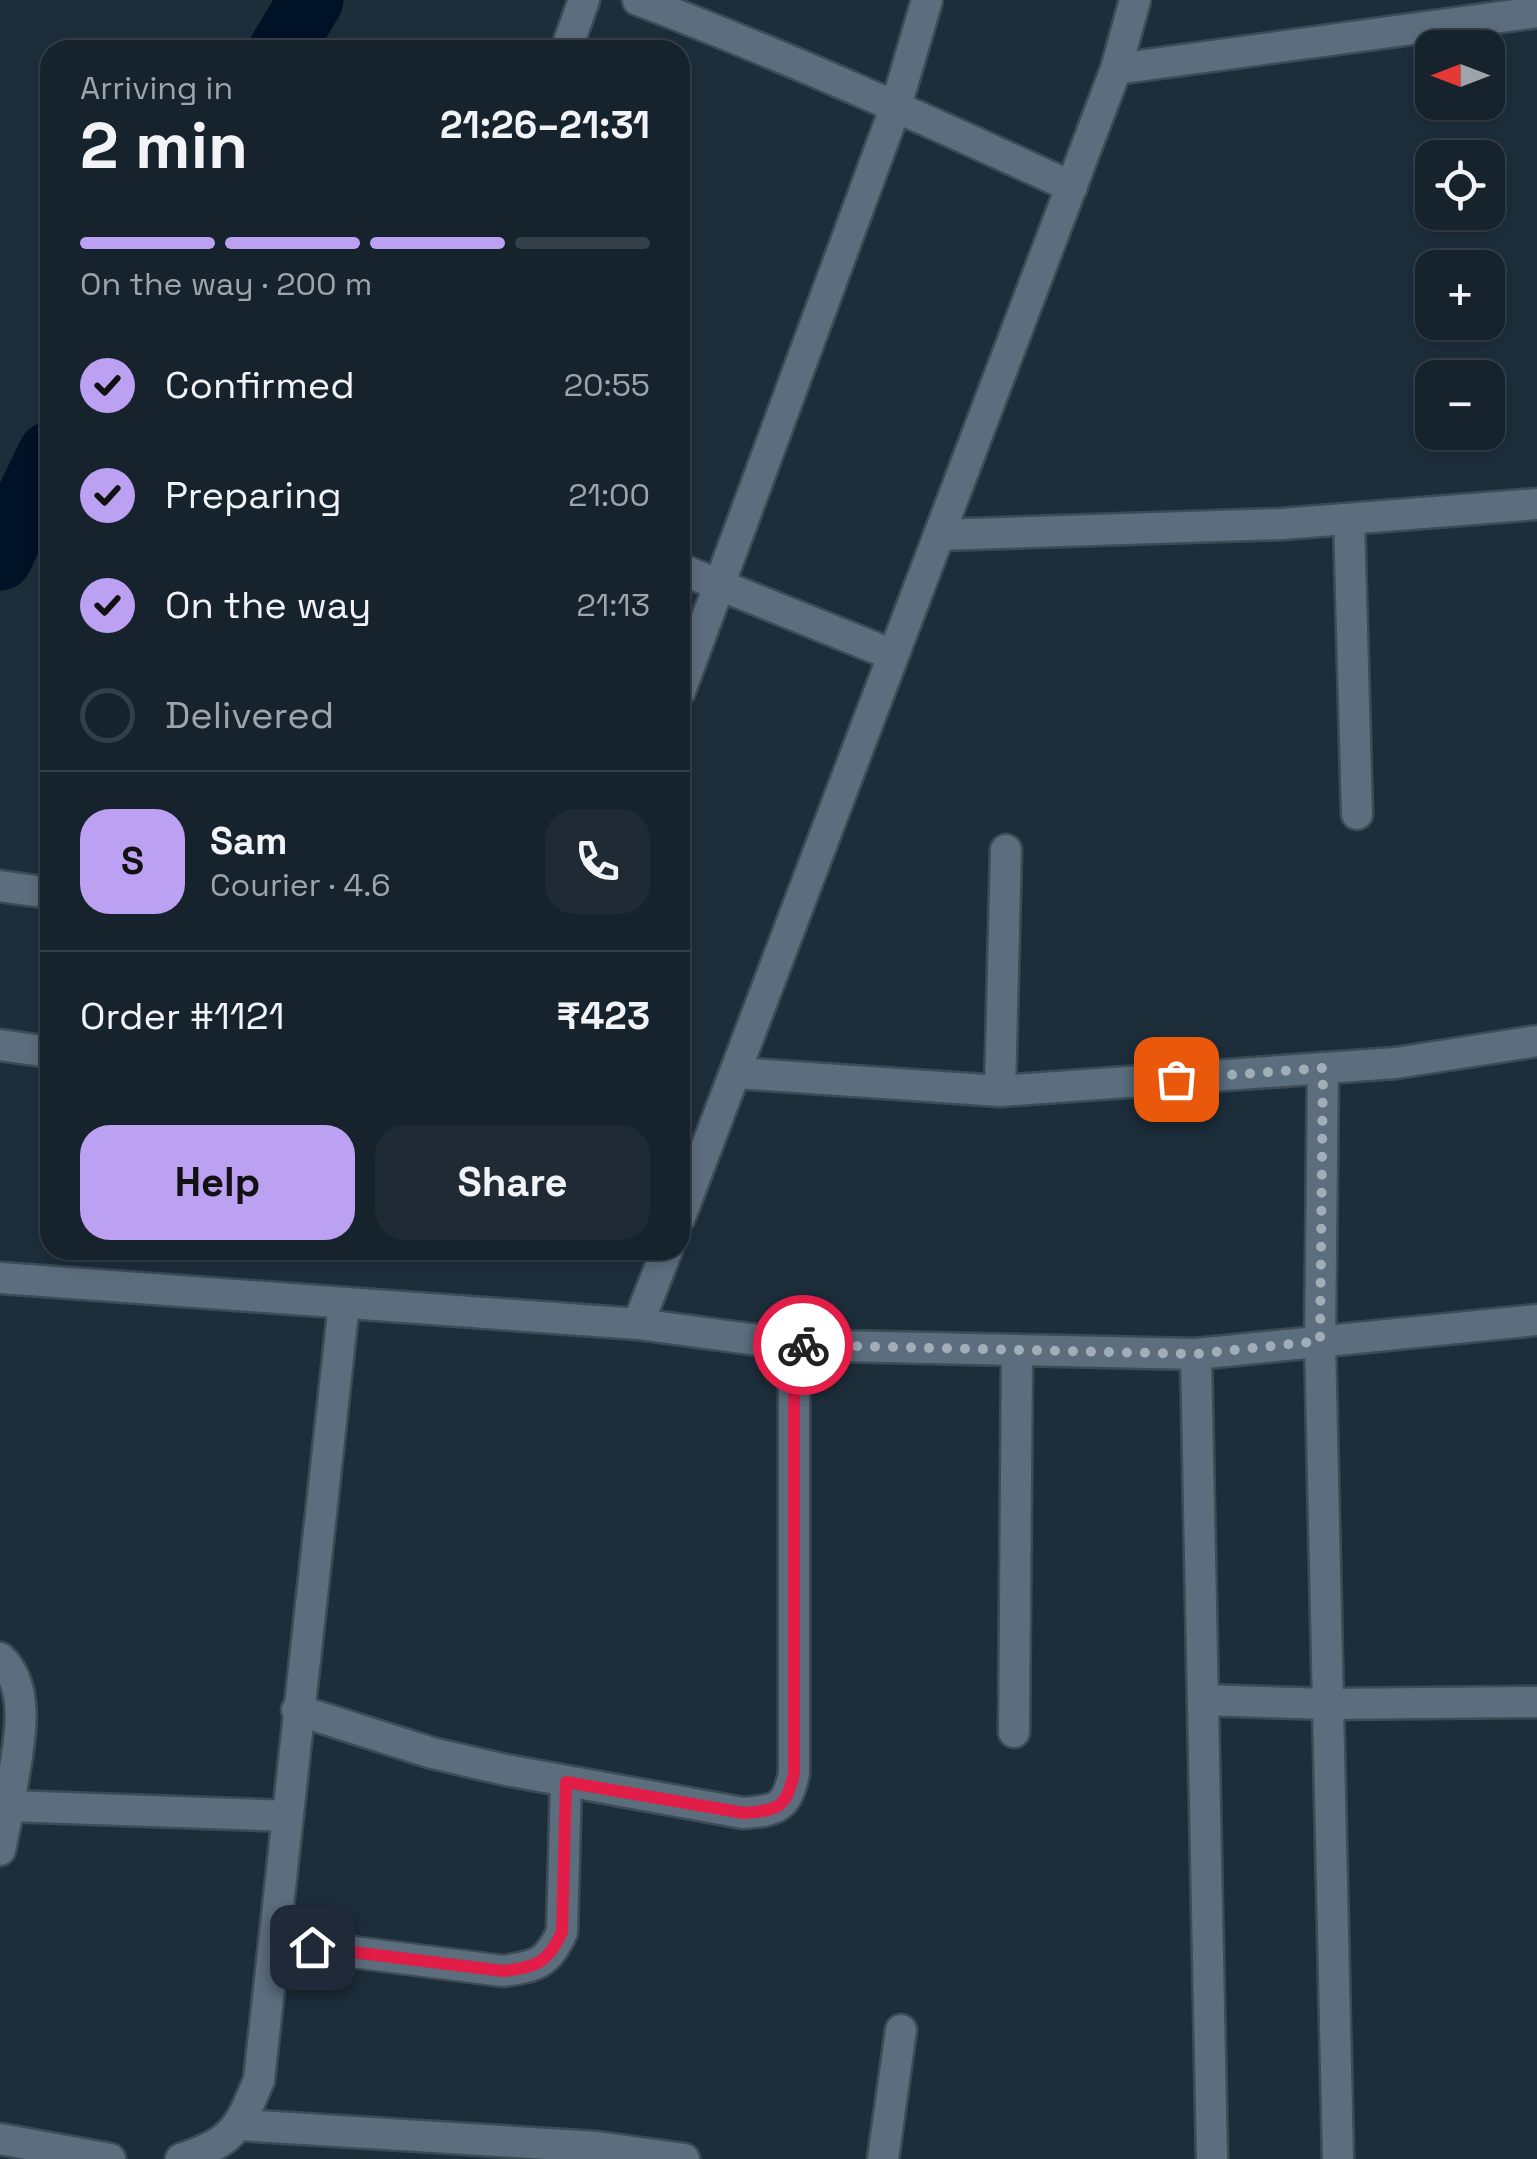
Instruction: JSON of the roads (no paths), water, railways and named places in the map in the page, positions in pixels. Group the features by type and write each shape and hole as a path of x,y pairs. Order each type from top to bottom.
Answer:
{"street":[{"path":"570,40 584,0"},
{"path":"638,0 742,40 1072,186"},
{"path":"690,664 896,106 927,0"},
{"path":"694,1144 738,1072 1116,69 1134,0"},
{"path":"1116,69 1426,13 1537,12"},
{"path":"939,535 1282,524 1537,504"},
{"path":"1349,519 1356,814"},
{"path":"690,573 893,655"},
{"path":"1000,1091 1006,850"},
{"path":"0,886 40,891"},
{"path":"738,1072 1000,1091 1396,1063 1537,1041"},
{"path":"0,1045 40,1051"},
{"path":"1323,1068 1320,1341 1338,2159"},
{"path":"638,1324 663,1260"},
{"path":"0,1278 638,1324 794,1345 1196,1354 1537,1320"},
{"path":"181,2159 215,2147 240,2125 259,2080 344,1303"},
{"path":"297,1710 432,1753 566,1782 744,1813 777,1807 789,1797 794,1773 794,1345"},
{"path":"1014,1732 1017,1350"},
{"path":"1196,1354 1212,2159"},
{"path":"0,1658 8,1665 17,1685 20,1708 0,1850"},
{"path":"1203,1700 1328,1704 1537,1702"},
{"path":"274,1942 504,1971 534,1966 552,1953 562,1932 566,1782"},
{"path":"9,1806 288,1816"},
{"path":"882,2159 901,2030"},
{"path":"240,2125 597,2147 684,2159"},
{"path":"0,2139 110,2159"}],"waterway":[{"path":"287,40 311,0"},
{"path":"0,558 40,475"}]}
